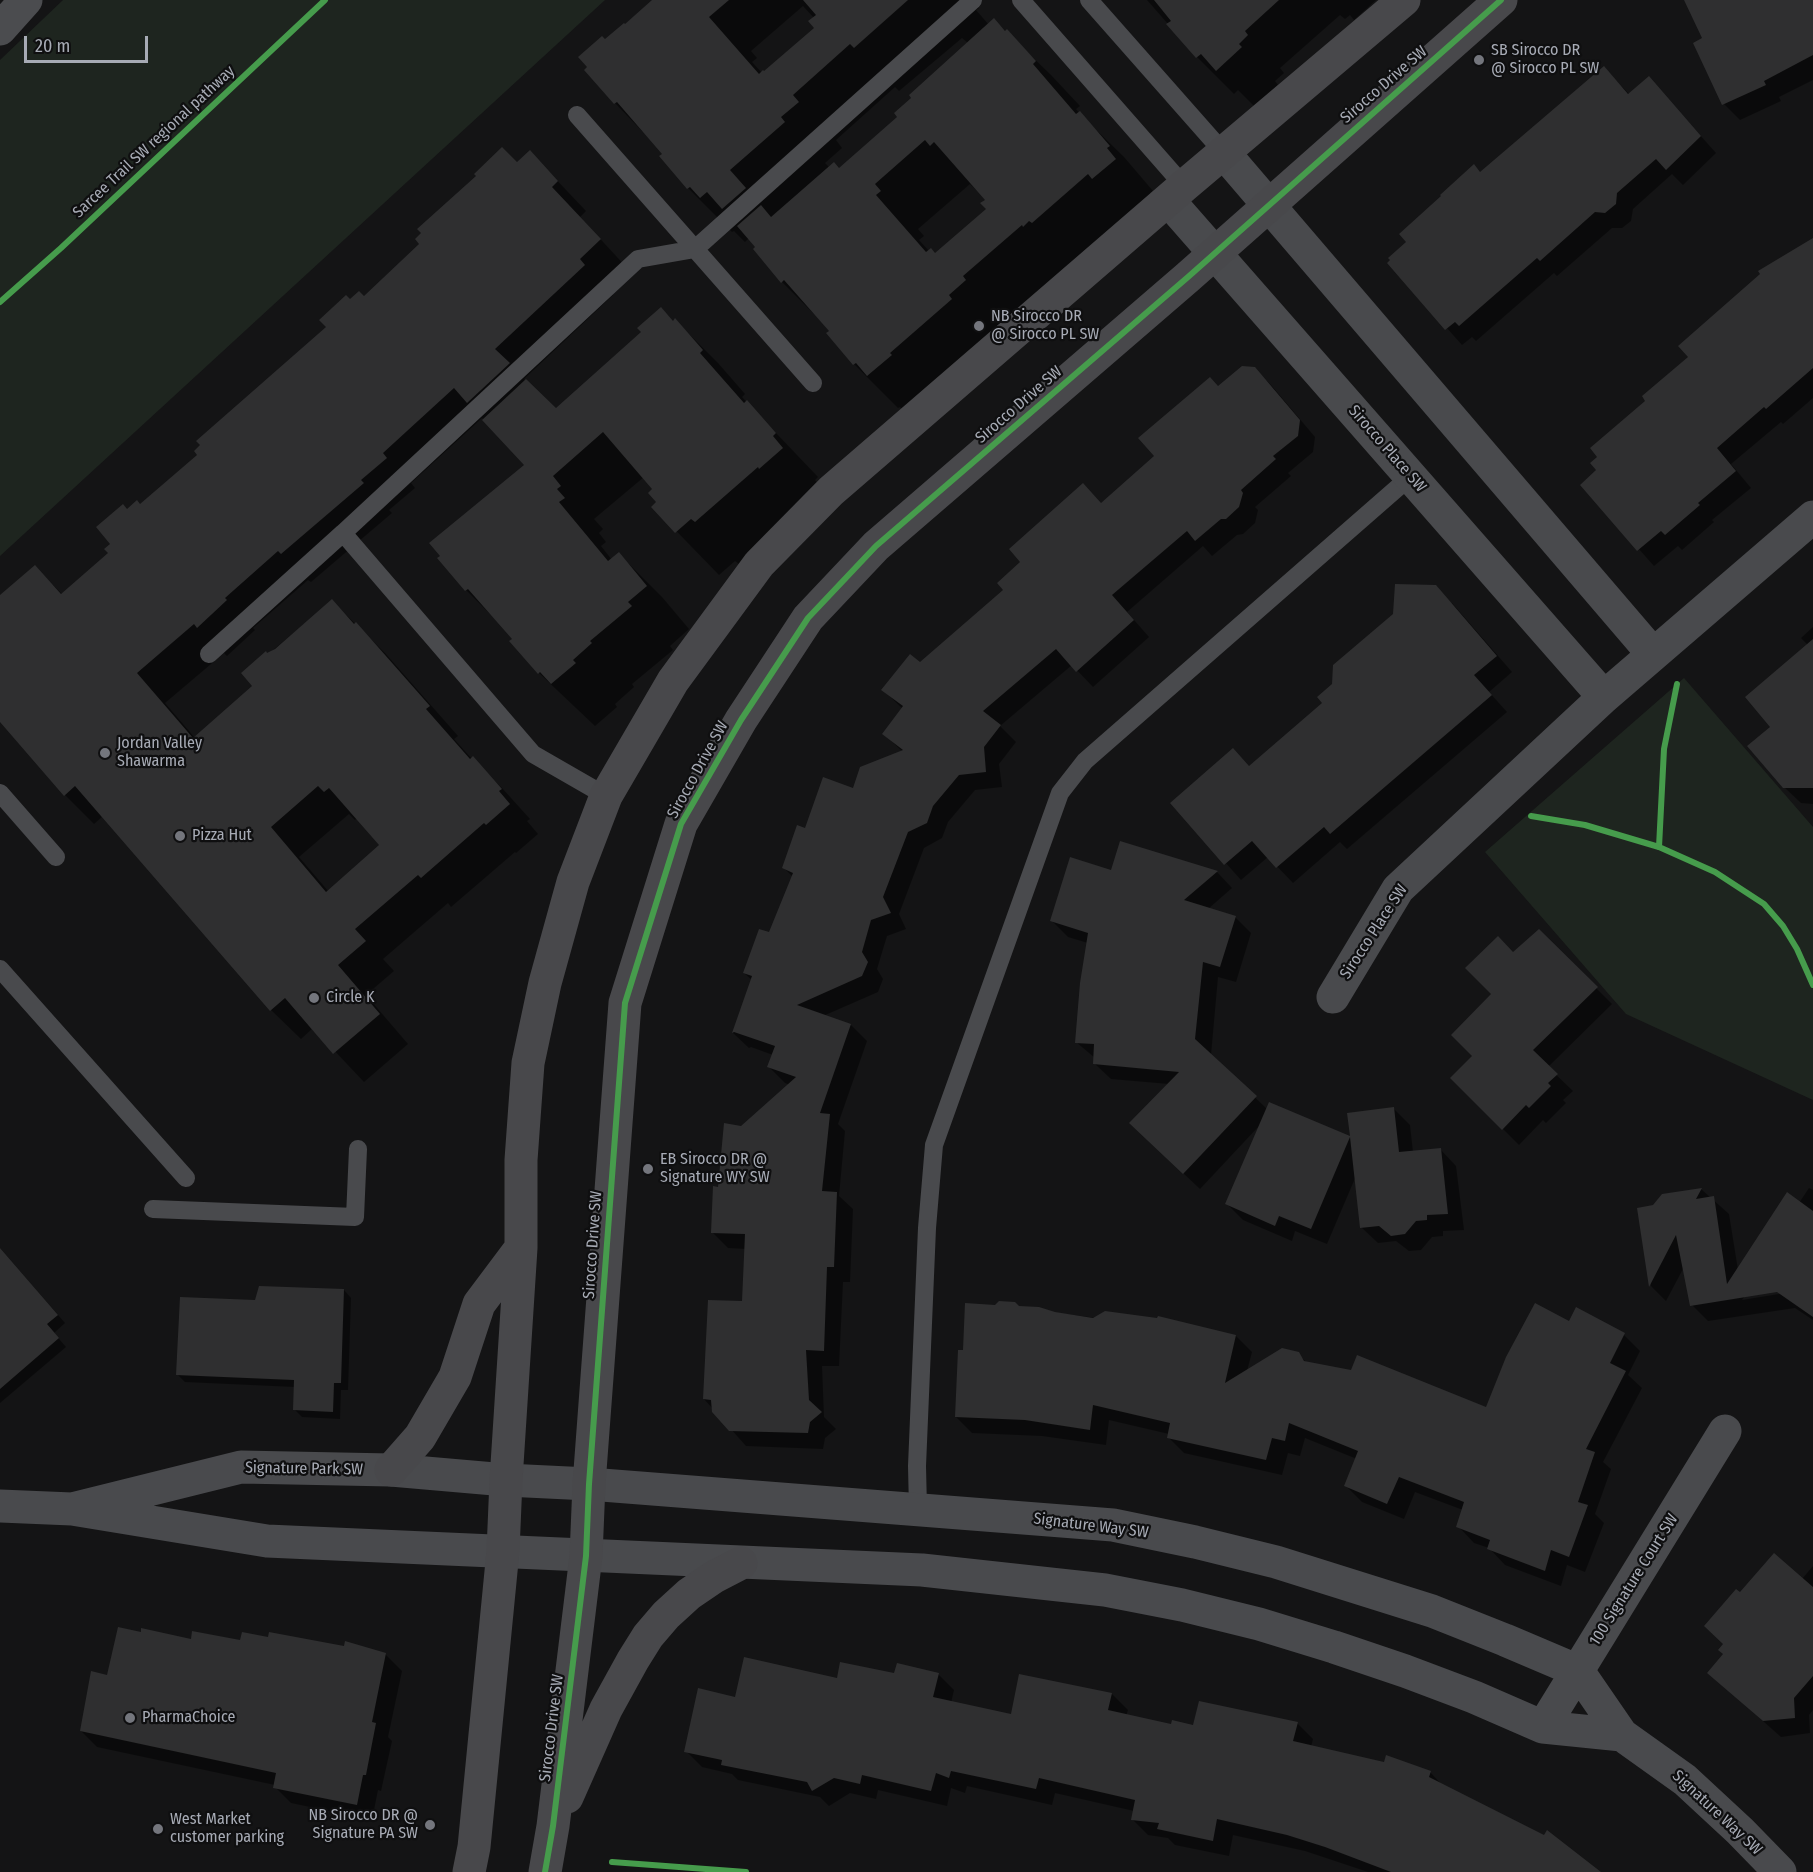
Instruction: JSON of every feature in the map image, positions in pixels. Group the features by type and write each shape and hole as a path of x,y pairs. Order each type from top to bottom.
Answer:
{"highway":[{"path":"0,29 26,0"}],"street":[{"path":"469,1872 474,1847 503,1551 521,1248 521,1160 528,1063 545,983 573,882 606,796 673,681 759,564 831,491 1404,0"},
{"name":"Sirocco Drive SW","path":"545,1872 554,1826 586,1556 589,1484 625,1003 681,824 741,720 808,618 876,546 1268,206 1501,0"},
{"path":"1224,153 1653,654"},
{"name":"Sirocco Place SW","path":"1177,193 1215,252 1604,697"},
{"name":"Sirocco Place SW","path":"1333,997 1398,889 1604,697 1813,517"},
{"path":"391,1470 420,1437 456,1377 479,1304 521,1248"},
{"name":"100 Signature Court SW","path":"1542,1727 1725,1431"},
{"name":"Signature Park SW","path":"72,1509 241,1467 391,1470 506,1480"},
{"name":"Signature Way SW","path":"506,1480 589,1484 1113,1525 1276,1562 1432,1611 1578,1671 1622,1735 1685,1780 1780,1872"},
{"name":"Signature Park SW","path":"0,1506 72,1509 267,1541 503,1551"},
{"name":"Signature Way SW","path":"503,1551 922,1570 1105,1590 1182,1605 1259,1624 1365,1657 1474,1697 1542,1727 1622,1735"},
{"path":"554,1826 606,1709 648,1636 689,1594 714,1576 741,1563"}],"lane":[{"path":"210,654 343,534 638,259 695,249 973,0"},
{"path":"1021,0 1177,193"},
{"path":"1089,0 1224,153"},
{"path":"577,114 813,383"},
{"path":"918,1509 917,1466 927,1228 934,1145 1060,794 1085,761 1411,476"},
{"path":"343,534 533,754 606,796"},
{"path":"0,793 56,857"},
{"path":"0,969 186,1178"},
{"path":"153,1209 355,1217 358,1149"}],"shaded area":[{"path":"63,0 605,0 0,556 0,60"},
{"path":"1684,678 1813,827 1813,1100 1626,1014 1485,852"}],"building":[{"path":"652,0 729,0 709,17 759,74 814,28 808,21 816,15 803,0 908,0 854,48 850,44 793,95 799,102 781,117 785,122 730,170 746,188 722,209 707,192 700,198 690,187 687,189 659,156 662,154 617,102 614,104 584,70 587,67 578,57 602,36 605,39 625,24"},
{"path":"1154,0 1279,0 1245,31 1248,35 1239,44 1242,47 1216,71 1201,54 1196,58 1166,24 1171,21"},
{"path":"1684,0 1813,0 1813,55 1764,81 1766,85 1722,105 1693,43 1702,38"},
{"path":"994,18 1036,61 1033,64 1076,114 1080,111 1110,146 1107,148 1116,159 1092,179 1088,174 1032,223 1029,221 1023,227 1022,225 963,276 966,280 949,295 952,299 867,376 856,363 853,365 826,333 829,331 784,280 781,283 737,226 761,205 771,217 834,162 839,168 897,117 894,113 911,98 909,95","holes":["925,140 930,146 934,142 985,200 980,203 986,209 935,253 931,248 926,252 876,195 881,191 875,184"]},
{"path":"1604,66 1628,94 1649,76 1701,136 1666,170 1656,159 1617,193 1616,204 1605,213 1595,212 1540,261 1537,258 1459,326 1455,322 1445,330 1387,263 1390,260 1388,258 1406,242 1399,234 1474,164 1480,172"},
{"path":"502,147 517,162 530,150 558,181 552,187 601,239 580,259 585,265 495,349 510,363 467,403 454,388 383,453 387,458 361,480 364,483 281,554 278,551 225,598 227,600 197,628 194,624 137,673 193,738 252,686 241,673 266,651 267,653 275,649 332,599 354,624 356,622 430,706 426,709 470,759 473,756 502,789 499,791 510,804 486,825 484,823 421,878 418,875 355,929 366,941 338,965 380,1014 333,1054 285,998 270,1011 75,786 64,796 0,722 0,595 35,565 61,594 108,553 104,549 110,544 96,527 123,504 127,509 137,500 140,504 197,455 194,451 200,445 196,441 326,327 319,320 346,295 350,299 359,291 364,296 419,244 415,239 421,233 417,229 476,176 474,174","holes":["318,786 324,792 329,788 379,845 326,892 271,827"]},
{"path":"1813,238 1813,368 1717,448 1736,471 1665,535 1661,531 1637,551 1580,485 1596,470 1590,463 1597,457 1590,448 1645,401 1642,396 1688,357 1678,346 1760,274 1758,271"},
{"path":"661,307 673,321 675,318 703,350 700,353 744,403 747,400 776,433 773,436 783,448 695,522 691,519 675,533 651,507 656,502 648,493 652,489 603,432 553,476 561,486 557,489 565,498 559,502 608,561 619,552 647,586 628,602 632,606 590,641 592,643 573,660 576,663 551,684 540,672 538,674 509,641 512,639 468,589 465,591 437,558 440,556 429,543 524,465 482,420 526,379 556,408 641,332 637,328"},
{"path":"1242,366 1255,367 1300,420 1298,436 1273,456 1276,459 1241,490 1243,493 1239,507 1226,519 1221,519 1195,541 1187,531 1112,595 1134,620 1076,672 1056,649 983,711 1001,725 984,747 986,772 959,775 933,806 927,823 908,832 883,897 891,913 871,920 862,952 868,962 862,976 797,1005 851,1024 820,1113 830,1114 822,1191 837,1192 834,1267 827,1267 824,1351 806,1350 809,1400 822,1412 810,1422 808,1433 729,1431 712,1412 711,1400 703,1399 708,1300 742,1301 745,1234 711,1233 713,1186 718,1187 724,1123 741,1126 796,1077 767,1067 775,1046 732,1033 752,976 743,973 759,929 769,932 793,873 782,868 797,825 805,828 823,777 853,788 860,767 903,750 882,734 903,706 881,690 910,654 920,662 1003,590 997,583 1020,562 1009,549 1083,483 1101,503 1154,456 1138,438 1210,377 1218,386"},
{"path":"1395,584 1436,585 1497,656 1474,675 1492,695 1330,834 1324,827 1276,868 1252,841 1224,865 1170,803 1233,748 1249,766 1322,703 1317,697 1332,684 1333,665 1393,614"},
{"path":"1813,639 1813,788 1783,788 1747,746 1770,727 1745,697"},
{"path":"1120,841 1218,871 1184,900 1236,916 1220,967 1203,962 1195,1039 1257,1096 1183,1174 1129,1123 1179,1072 1093,1064 1094,1044 1075,1043 1080,983 1088,933 1050,921 1070,857 1111,870"},
{"path":"1539,929 1598,987 1533,1050 1558,1074 1548,1083 1551,1086 1529,1108 1526,1105 1502,1130 1450,1078 1472,1056 1451,1035 1491,994 1465,968 1498,936 1513,952"},
{"path":"1269,1102 1350,1136 1347,1113 1394,1107 1399,1152 1441,1148 1448,1214 1427,1215 1427,1220 1416,1221 1405,1234 1391,1236 1379,1226 1360,1228 1350,1137 1311,1229 1279,1216 1275,1226 1225,1204"},
{"path":"1702,1188 1696,1199 1714,1196 1727,1284 1787,1192 1813,1211 1813,1317 1777,1292 1690,1306 1676,1235 1649,1287 1637,1208 1653,1205 1662,1194"},
{"path":"0,1248 58,1315 47,1324 59,1338 0,1389"},
{"path":"259,1286 344,1289 341,1383 334,1383 333,1412 293,1410 294,1380 176,1375 180,1297 255,1300"},
{"path":"999,1301 1015,1302 1019,1306 1039,1307 1093,1318 1105,1311 1157,1318 1158,1316 1236,1335 1225,1383 1282,1348 1299,1352 1304,1361 1351,1370 1357,1355 1486,1407 1506,1357 1535,1303 1569,1321 1576,1307 1625,1333 1610,1363 1626,1371 1586,1449 1595,1452 1578,1502 1588,1505 1569,1557 1551,1550 1545,1571 1487,1549 1490,1540 1456,1527 1464,1502 1399,1477 1387,1504 1344,1486 1358,1451 1289,1423 1285,1441 1272,1438 1266,1460 1167,1438 1170,1423 1093,1405 1090,1430 1025,1420 955,1417 958,1350 963,1350 965,1303 995,1305"},
{"path":"1774,1553 1813,1587 1813,1676 1794,1698 1795,1718 1763,1721 1707,1673 1723,1654 1718,1650 1723,1644 1704,1626 1736,1589 1740,1592"},
{"path":"118,1627 141,1632 141,1628 191,1639 192,1631 240,1640 242,1632 268,1637 269,1632 344,1646 345,1641 386,1653 372,1722 376,1723 366,1775 363,1775 357,1805 273,1788 276,1773 80,1731 91,1671 107,1675"},
{"path":"744,1657 837,1678 840,1662 894,1673 897,1663 939,1673 933,1697 1011,1714 1019,1674 1112,1693 1108,1710 1171,1724 1172,1720 1193,1725 1199,1701 1298,1722 1293,1741 1384,1762 1386,1755 1431,1771 1429,1777 1544,1835 1547,1830 1601,1872 1391,1872 1287,1835 1217,1819 1213,1841 1157,1829 1159,1823 1131,1820 1135,1800 1039,1778 1036,1789 951,1771 949,1778 936,1773 931,1791 862,1775 860,1784 834,1778 812,1791 807,1782 721,1765 722,1760 684,1752 698,1688 735,1697"}],"cycle path":[{"name":"Sarcee Trail SW regional pathway","path":"0,302 61,248 325,0"},
{"path":"545,1872 553,1826 586,1556 589,1484 625,1003 681,824 741,720 808,618 876,546 1188,277 1501,0"},
{"path":"1659,847 1664,749 1677,684"},
{"path":"1531,816 1585,825 1659,847 1715,872 1764,904 1783,926 1797,949 1813,985"},
{"path":"612,1862 746,1872"}],"place":[{"name":"SB Sirocco DR @ Sirocco PL SW","path":"1479,60"},
{"name":"NB Sirocco DR @ Sirocco PL SW","path":"979,326"},
{"name":"Jordan Valley Shawarma","path":"105,753"},
{"name":"Pizza Hut","path":"180,836"},
{"name":"Circle K","path":"314,998"},
{"name":"EB Sirocco DR @ Signature WY SW","path":"648,1169"},
{"name":"PharmaChoice","path":"130,1718"},
{"name":"NB Sirocco DR @ Signature PA SW","path":"430,1825"},
{"name":"West Market customer parking","path":"158,1829"}]}
